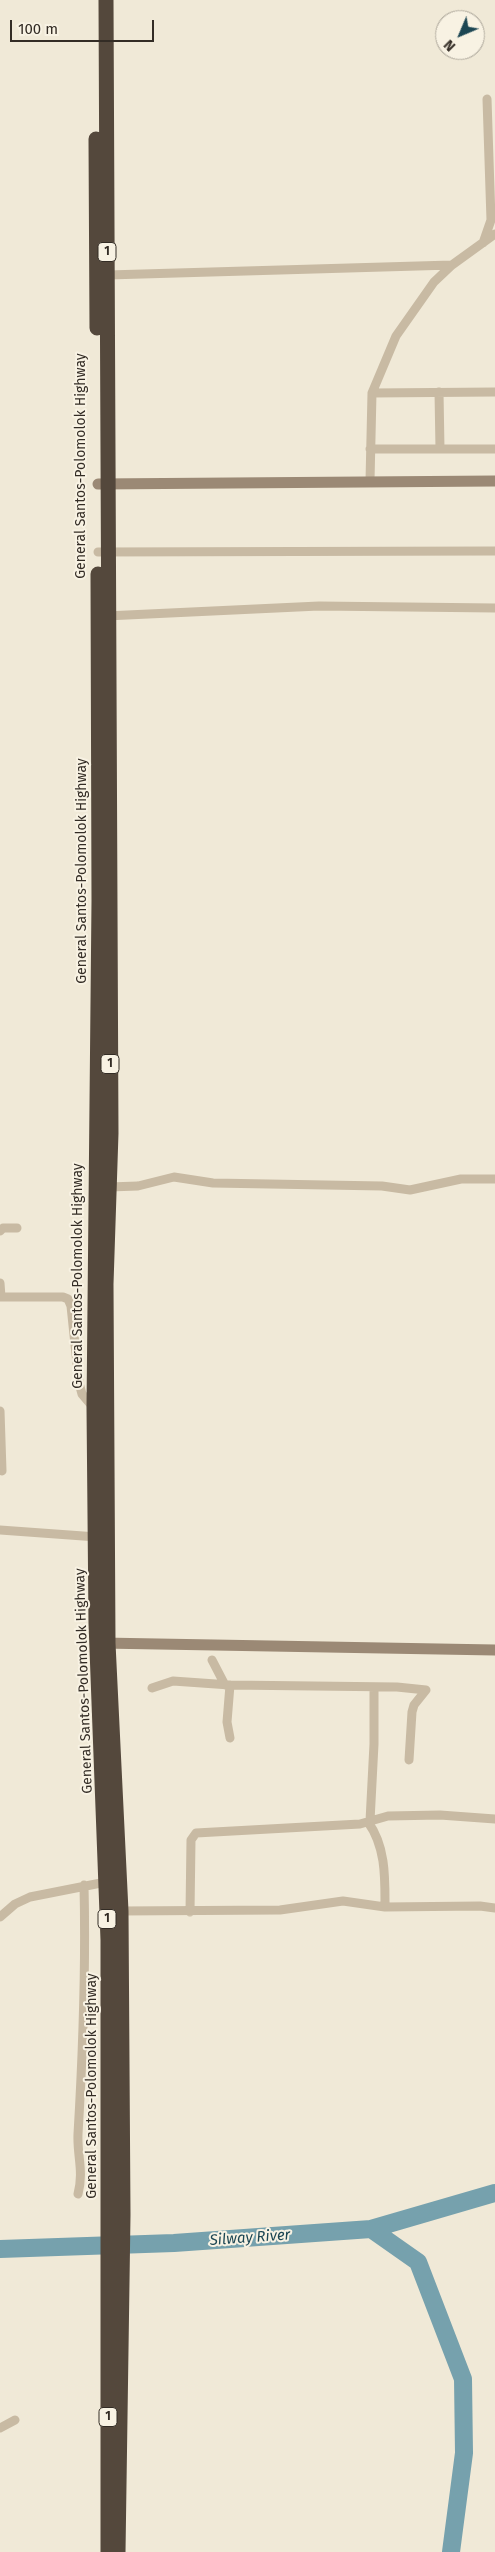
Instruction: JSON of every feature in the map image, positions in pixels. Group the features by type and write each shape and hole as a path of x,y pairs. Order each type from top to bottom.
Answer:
{"highway":[{"name":"General Santos-Polomolok Highway","path":"96,0 102,484"},
{"name":"1","path":"106,0 108,274 102,484 110,1093 106,1284 103,1643 121,1911 116,2215 118,2552"},
{"name":"General Santos-Polomolok Highway","path":"103,616 94,1407 97,1536 103,1643 106,1882 116,2215"},
{"name":"1","path":"108,2552 116,2282"}],"street":[{"path":"483,243 491,220 487,99"},
{"path":"370,481 372,392 396,336 434,282 452,265 495,234"},
{"path":"108,274 452,265"},
{"path":"372,392 495,392"},
{"path":"439,392 440,449"},
{"path":"370,449 495,449"},
{"path":"102,484 495,481"},
{"path":"103,552 495,550"},
{"path":"103,616 319,606 495,608"},
{"path":"109,1187 138,1186 174,1177 208,1183 382,1186 410,1190 461,1179 495,1179"},
{"path":"0,1231 3,1228 17,1228"},
{"path":"0,1283 0,1297 63,1297 68,1299 72,1306 81,1390 94,1407"},
{"path":"0,1412 2,1471"},
{"path":"0,1530 97,1536"},
{"path":"103,1643 495,1650"},
{"path":"212,1660 228,1685 230,1738"},
{"path":"152,1688 167,1682 179,1681 228,1685 397,1686 430,1689 414,1705 412,1712 410,1760"},
{"path":"374,1687 374,1744 369,1821 380,1845 385,1872 385,1907"},
{"path":"190,1912 191,1840 196,1833 369,1821 379,1817 418,1815 495,1819"},
{"path":"0,1917 21,1900 84,1885 106,1882"},
{"path":"78,2194 82,2166 78,2136 86,1990 84,1885"},
{"path":"121,1911 280,1910 343,1901 385,1907 480,1906 495,1908"},
{"path":"0,2428 15,2420"}],"waterway":[{"name":"Silway River","path":"0,2249 174,2243 371,2229 495,2193"},
{"path":"371,2229 418,2262 463,2379 464,2453 451,2552"}]}
